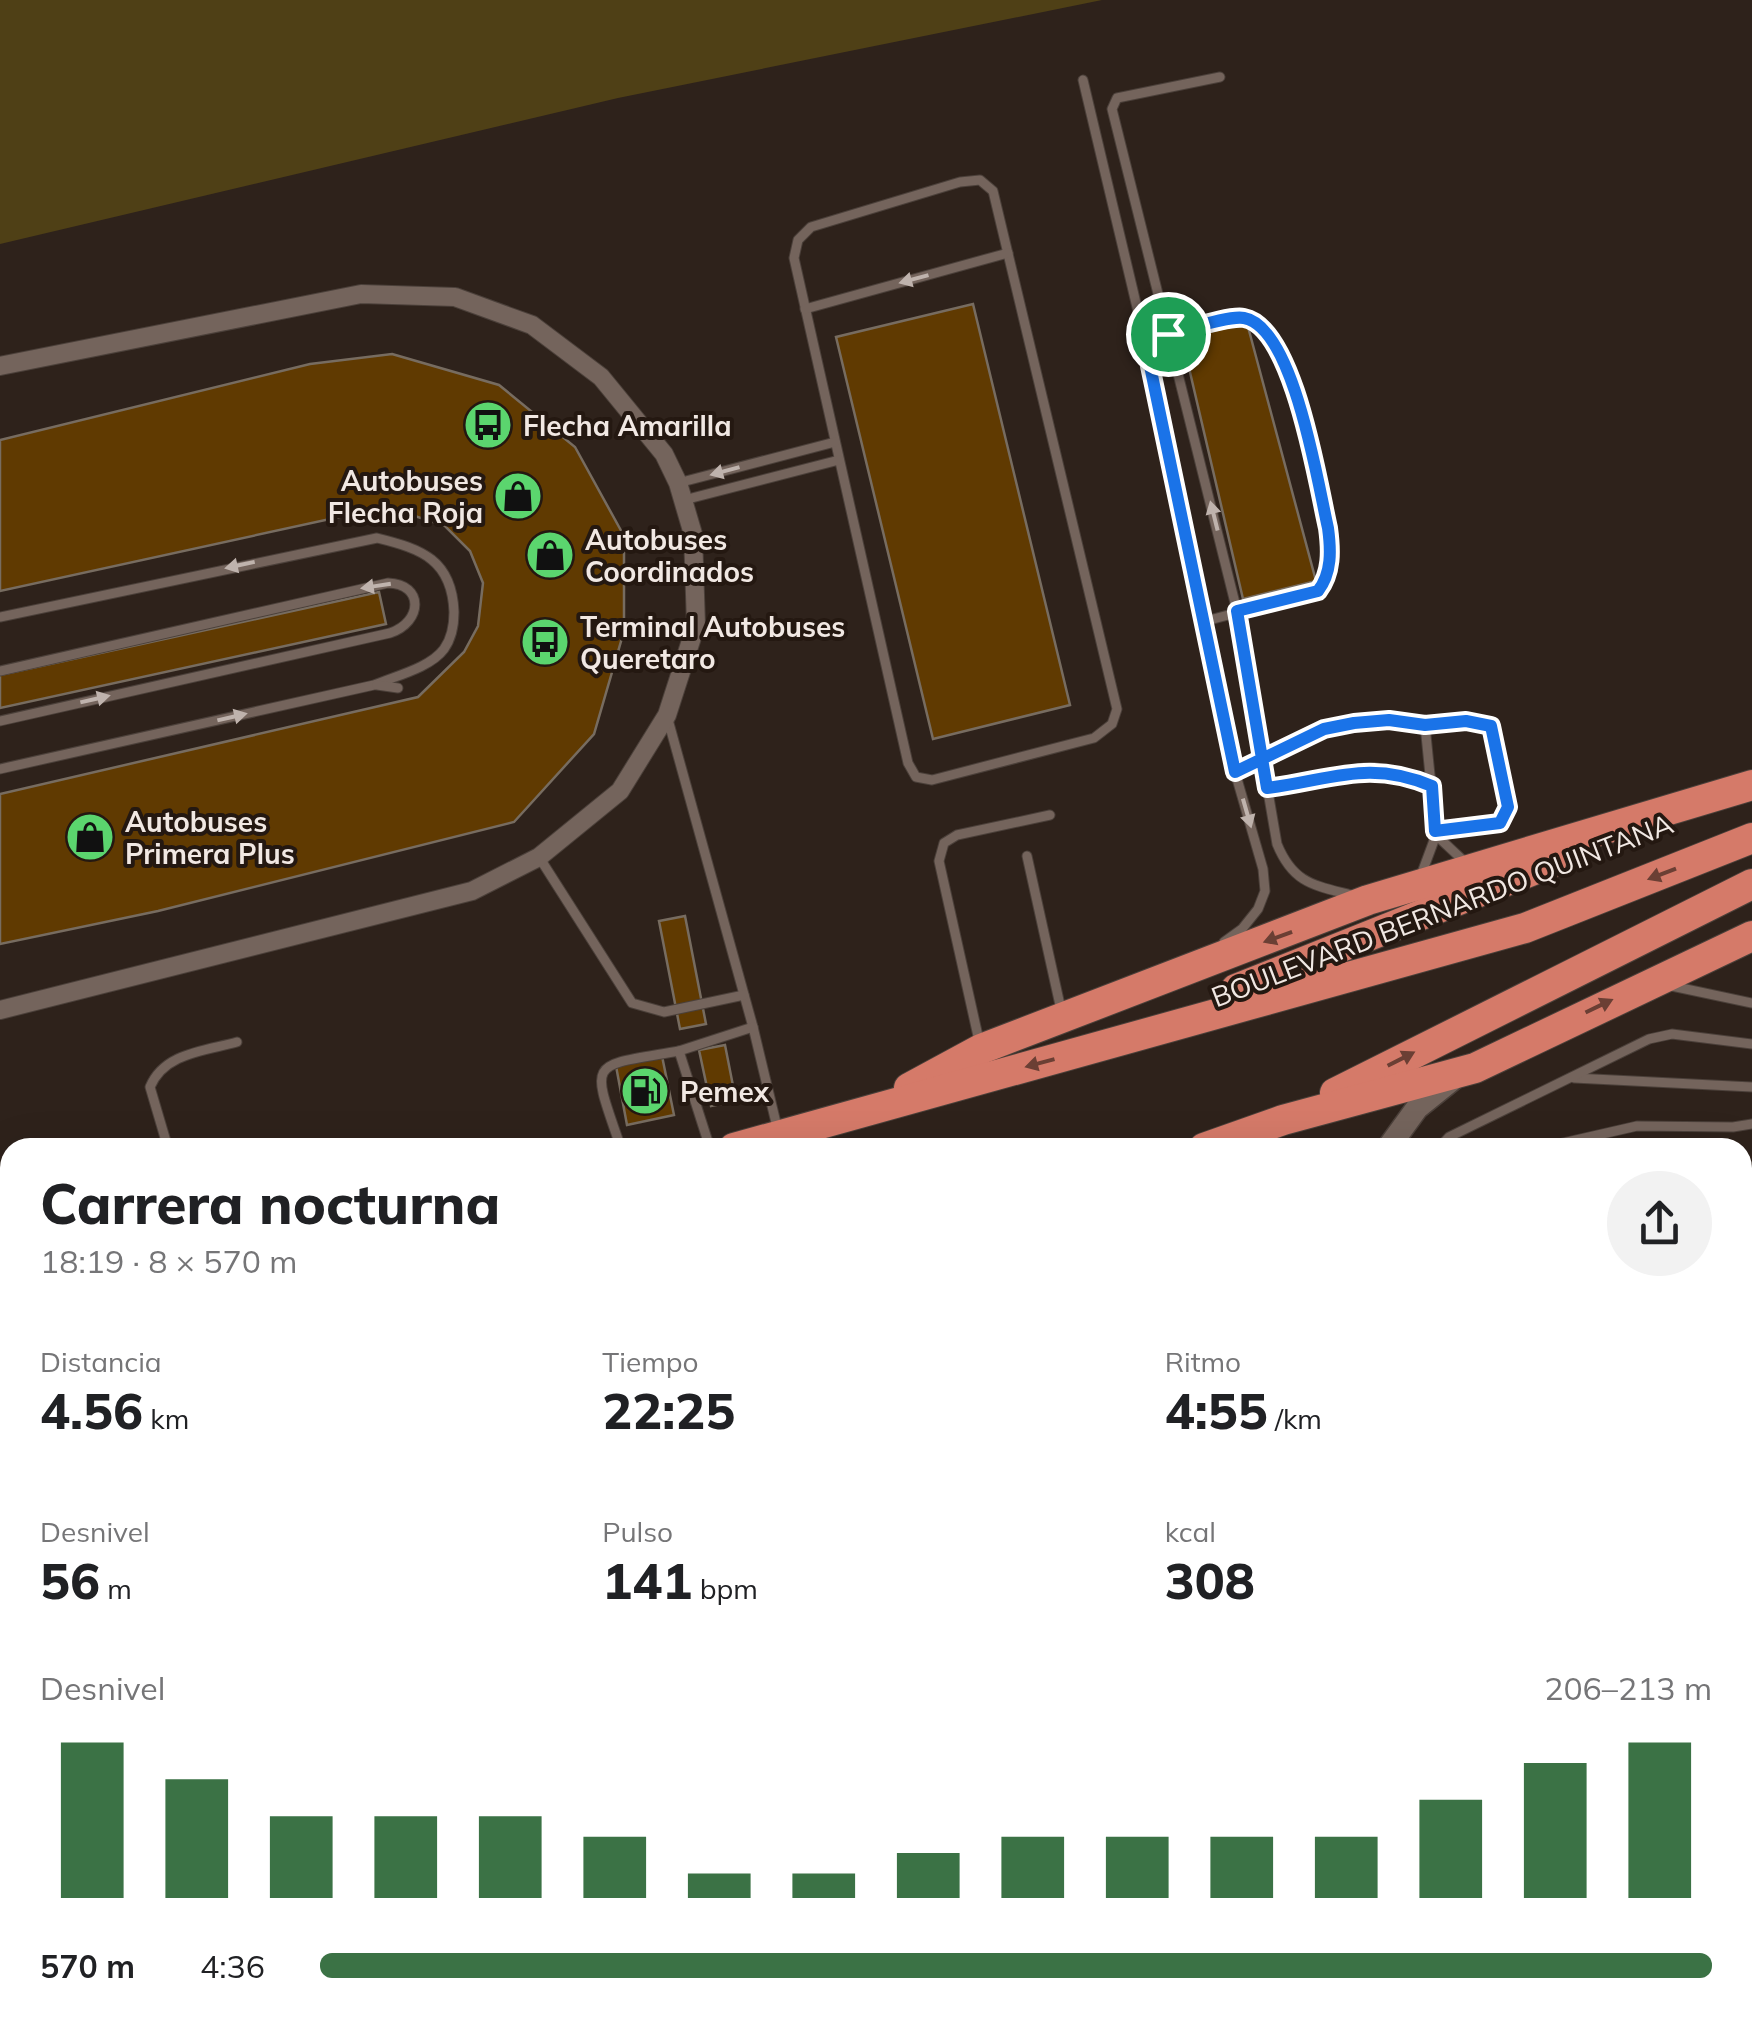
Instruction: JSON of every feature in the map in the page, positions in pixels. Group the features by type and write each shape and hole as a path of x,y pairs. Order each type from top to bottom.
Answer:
{"highway":[{"path":"862,1113 981,1049 1368,900 1752,787"},
{"name":"BOULEVARD BERNARDO QUINTANA","path":"1135,1038 1208,1002 1456,898 1752,787"},
{"name":"BOULEVARD BERNARDO QUINTANA","path":"766,1138 1525,928 1752,838"},
{"path":"1283,1120 1752,884"},
{"path":"1232,1138 1283,1120 1475,1068 1752,936"}],"street":[{"path":"0,366 360,294 455,297 532,325 601,377 664,454 681,492 693,534 696,625 667,715 620,791 539,858 472,890 0,1010"},
{"path":"1394,1138 1434,1090 1475,1068"}],"lane":[{"path":"1220,77 1117,98 1112,104 1237,611 1277,844 1292,873 1320,887 1368,900"},
{"path":"1083,80 1145,342 1235,772 1264,869 1264,892 1258,909 1242,928 1157,981"},
{"path":"980,180 993,191 1117,708 1112,724 1094,738 932,780 916,777 908,763 805,309 794,258 798,240 812,228 960,182 980,180"},
{"path":"805,309 1008,253"},
{"path":"1145,342 1243,317 1255,323 1278,348 1292,375 1328,528 1331,552 1325,582 1311,594 1202,622"},
{"path":"681,492 835,442"},
{"path":"681,492 839,460"},
{"path":"0,618 378,538 412,546 437,562 453,590 454,625 445,655 374,685 0,769"},
{"path":"0,671 388,584 398,584 411,594 415,608 414,618 405,628 0,721"},
{"path":"374,685 398,688"},
{"path":"667,715 779,1134"},
{"path":"1235,772 1263,762 1324,729 1389,720 1425,725 1466,721 1491,726 1508,807 1500,823 1436,833"},
{"path":"1418,884 1436,833 1425,725"},
{"path":"1267,788 1376,770 1404,774 1432,786"},
{"path":"981,1049 939,861 944,843 957,835 1050,815"},
{"path":"1436,833 1471,868"},
{"path":"1027,856 1062,1016"},
{"path":"539,858 632,1002 664,1012 744,995"},
{"path":"1650,982 1752,1003"},
{"path":"618,1138 598,1082 603,1070 612,1063 680,1051 753,1027"},
{"path":"1448,1138 1620,1051 1672,1034 1752,1044"},
{"path":"165,1138 150,1086 156,1072 172,1060 237,1042"},
{"path":"680,1051 707,1138"},
{"path":"1571,1078 1752,1088"},
{"path":"1585,1138 1637,1126 1752,1124"}],"shaded area":[{"path":"0,0 1102,0 618,98 0,244"}],"building":[{"path":"973,304 1070,705 933,739 836,337"},
{"path":"1247,323 1316,581 1243,599 1182,338"},
{"name":"Terminal Autobuses Queretaro","path":"392,354 499,385 575,447 624,536 624,631 594,734 514,822 158,911 0,944 0,794 418,697 464,652 478,626 483,583 470,551 445,526 403,512 353,514 0,591 0,440 310,364"},
{"path":"379,592 386,624 0,708 0,675"},
{"name":"Pemex","path":"685,916 706,1024 680,1029 659,921"},
{"name":"Pemex","path":"725,1045 736,1101 711,1106 699,1050"},
{"name":"Pemex","path":"662,1056 674,1115 627,1125 616,1066"}],"place":[{"name":"Flecha Amarilla","path":"488,425"},
{"name":"Autobuses Flecha Roja","path":"518,496"},
{"name":"Autobuses Coordinados","path":"550,555"},
{"name":"Terminal Autobuses Queretaro","path":"545,642"},
{"name":"Autobuses Primera Plus","path":"90,837"},
{"name":"Pemex","path":"645,1091"}],"route":[{"path":"1168,334 1145,342 1235,772 1263,762 1324,729 1389,720 1412,725 1480,722 1491,726 1508,807 1500,823 1435,831 1432,786 1404,774 1376,770 1267,788 1263,762 1237,611 1318,591 1325,582 1331,552 1328,528 1292,375 1278,348 1255,323 1243,317 1168,334"}]}
